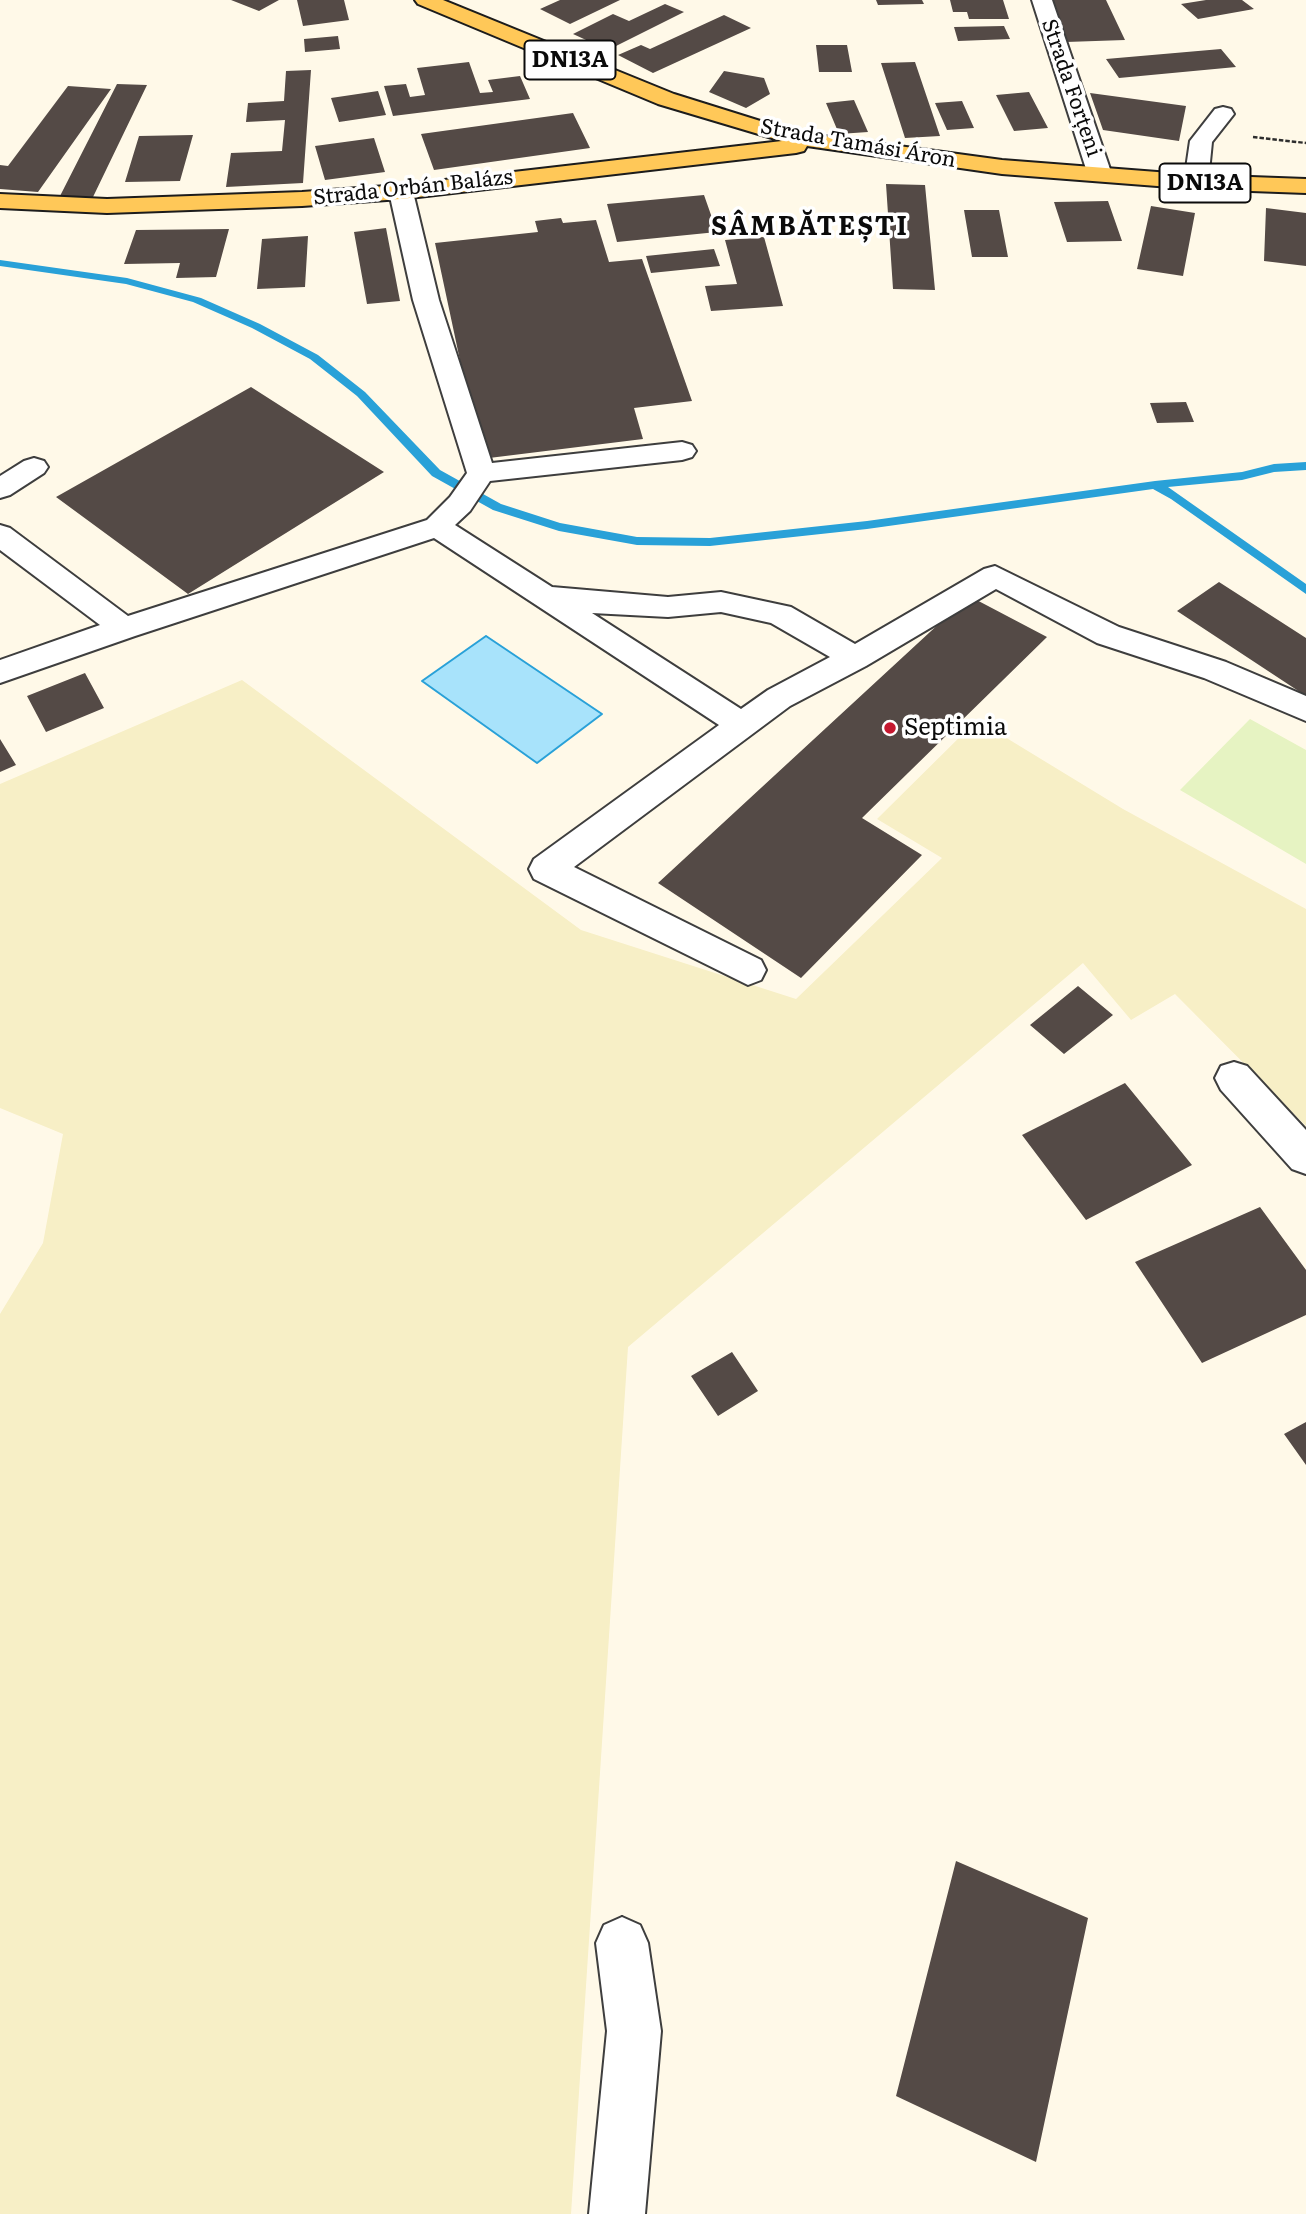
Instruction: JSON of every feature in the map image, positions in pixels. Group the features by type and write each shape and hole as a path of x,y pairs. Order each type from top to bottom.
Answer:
{"main road":[{"name":"Strada Tamási Áron","path":"425,0 666,99 768,131 825,143 936,159 1103,176"},
{"name":"Strada Orbán Balázs","path":"0,201 107,206 168,205 401,192 825,143"},
{"name":"DN13A","path":"1103,176 1306,186"}],"street":[{"name":"Strada Forțeni","path":"1042,0 1103,176"},
{"path":"1196,182 1201,141 1217,121"},
{"path":"401,192 426,300 481,475"},
{"path":"0,672 124,628 437,527 460,504 481,475 682,451"},
{"path":"0,489 34,467"},
{"path":"437,527 742,725"},
{"path":"0,534 124,628"},
{"path":"748,970 546,869 779,698 855,658 995,576 1108,635 1215,670 1306,709"},
{"path":"545,597 668,607 721,602 780,614 855,658"},
{"path":"1234,1078 1306,1157"},
{"path":"617,2214 634,2031 622,1943"}],"path":[{"path":"1217,121 1306,143"}],"shaded area":[{"path":"242,680 581,930 796,999 942,858 877,819 977,720 1123,809 1306,909 1306,1126 1175,994 1131,1020 1083,963 628,1347 571,2214 0,2214 0,1314 43,1243 63,1134 0,1108 0,784"}],"green space":[{"path":"1250,719 1306,750 1306,864 1180,790"}],"water":[{"path":"486,636 602,714 537,763 422,681"}],"building":[{"path":"231,0 279,0 259,11"},
{"path":"297,0 344,0 349,20 303,26"},
{"path":"560,0 620,0 570,24 540,9"},
{"path":"876,0 922,0 924,4 878,5"},
{"path":"950,0 1003,0 1009,19 969,19 967,12 953,12"},
{"path":"1048,0 1106,0 1125,40 1066,42"},
{"path":"1206,0 1242,0 1254,9 1198,19 1181,4"},
{"path":"665,4 684,12 608,50 573,34 613,14 629,21"},
{"path":"724,15 751,28 653,73 618,55 641,45 650,49"},
{"path":"1004,26 1010,39 958,41 954,27"},
{"path":"338,36 340,49 305,52 304,39"},
{"path":"816,45 847,45 852,72 819,72"},
{"path":"1221,49 1236,67 1119,78 1106,59"},
{"path":"469,62 480,93 493,92 488,80 520,76 530,99 393,116 384,86 406,84 410,97 425,95 417,68"},
{"path":"915,62 940,136 905,138 881,63"},
{"path":"311,70 303,183 226,187 231,153 282,151 285,120 246,122 248,103 284,101 286,71"},
{"path":"724,71 764,78 770,94 746,108 709,92"},
{"path":"117,84 147,85 93,197 60,196"},
{"path":"68,86 111,89 38,192 0,189 0,165 8,166"},
{"path":"378,91 386,115 339,122 331,98"},
{"path":"1029,92 1048,128 1014,131 996,95"},
{"path":"1090,93 1186,106 1179,141 1103,130"},
{"path":"854,100 868,132 839,134 826,103"},
{"path":"962,101 974,128 947,130 935,103"},
{"path":"573,113 590,148 434,170 421,134"},
{"path":"193,135 180,181 125,182 139,136"},
{"path":"374,138 385,172 325,180 315,146"},
{"path":"886,184 925,185 935,290 893,289"},
{"path":"704,195 717,232 617,242 607,204"},
{"path":"1108,201 1122,241 1067,242 1054,202"},
{"path":"1151,206 1195,213 1183,276 1137,269"},
{"path":"1266,208 1306,213 1306,266 1264,261"},
{"path":"964,210 999,210 1008,257 972,257"},
{"path":"561,218 563,223 596,220 609,262 642,259 692,401 634,408 643,439 481,459 435,243 538,232 535,221"},
{"path":"386,228 400,301 367,304 354,232"},
{"path":"229,229 216,277 176,278 180,263 124,264 136,230"},
{"path":"308,236 305,287 257,289 262,239"},
{"path":"764,237 783,306 711,311 705,286 737,284 725,240"},
{"path":"714,249 720,266 651,273 646,256"},
{"path":"251,387 384,472 188,594 56,497"},
{"path":"1186,402 1194,422 1157,423 1150,403"},
{"path":"1219,582 1306,638 1306,696 1177,611"},
{"name":"Septimia","path":"969,596 1047,637 862,818 922,855 801,978 658,883"},
{"path":"85,673 104,708 46,732 27,696"},
{"path":"0,739 16,765 0,772"},
{"path":"1078,986 1113,1015 1064,1054 1030,1025"},
{"path":"1125,1083 1192,1165 1086,1220 1022,1135"},
{"path":"1260,1207 1306,1270 1306,1315 1202,1363 1135,1262"},
{"path":"732,1352 758,1391 718,1416 691,1376"},
{"path":"1306,1422 1306,1465 1284,1434"},
{"path":"956,1861 1088,1918 1036,2162 896,2096"}],"waterway":[{"path":"0,263 127,281 197,300 256,326 314,357 361,394 436,473 497,507 559,527 637,541 710,542 867,525 1155,485"},
{"path":"1155,485 1306,466"},
{"path":"1155,485 1175,496 1306,590"}],"place":[{"name":"Septimia","path":"890,728"}],"district":[{"name":"SÂMBĂTEȘTI","path":"810,227"}]}
